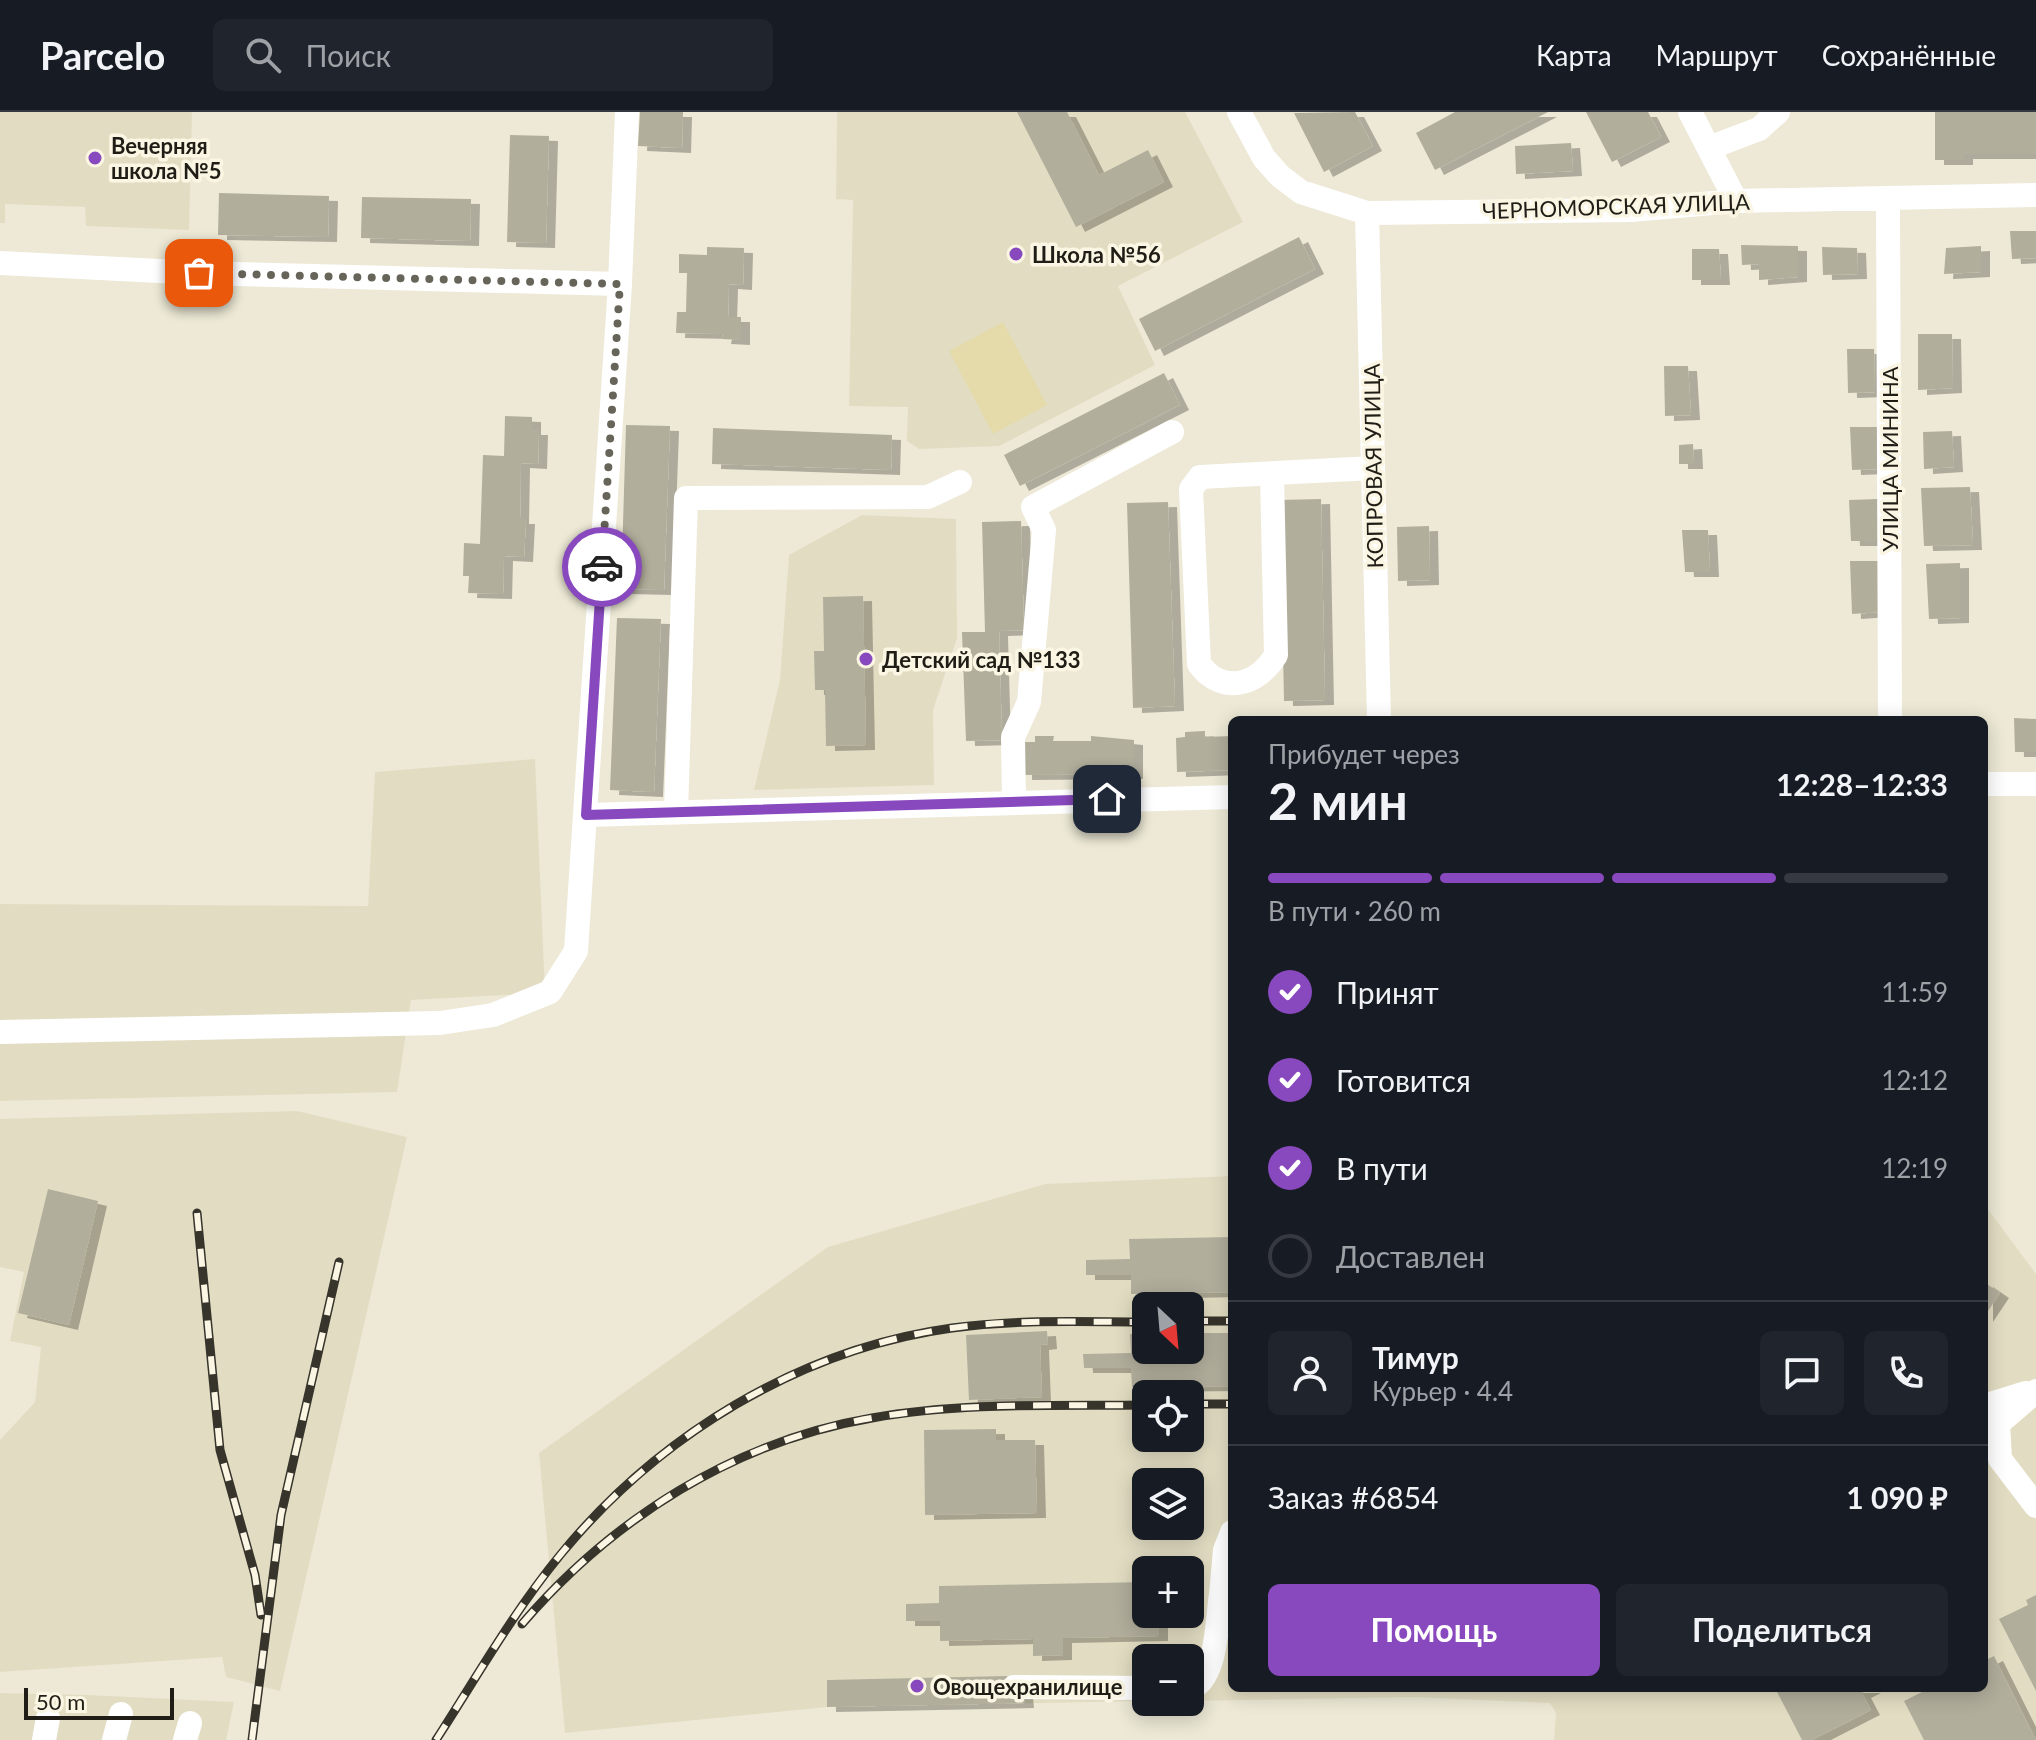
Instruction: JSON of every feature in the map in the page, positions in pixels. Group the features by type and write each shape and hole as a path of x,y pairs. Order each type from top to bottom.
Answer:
{"street":[{"path":"0,1032 440,1023 493,1015 550,992 576,951 620,284 627,112"},
{"name":"ЧЕРНОМОРСКАЯ УЛИЦА","path":"1239,112 1264,158 1280,176 1301,192 1367,213 1631,210 1736,201 2036,195"},
{"path":"1690,112 1736,201"},
{"path":"1709,148 1759,129 1778,112"},
{"name":"УЛИЦА МИНИНА","path":"1888,198 1890,716"},
{"name":"КОПРОВАЯ УЛИЦА","path":"1367,213 1379,716"},
{"path":"0,263 199,273 620,284"},
{"path":"1014,801 1013,737 1029,702 1044,530 1033,507 1172,432"},
{"path":"1272,475 1276,655 1268,668 1251,682 1227,684 1210,677 1199,664 1193,481 1200,477 1373,468"},
{"path":"676,812 686,498 928,497 960,482"},
{"path":"1988,784 2036,784"},
{"path":"586,815 1228,797"},
{"path":"1988,1405 2036,1390"},
{"path":"2036,1390 1998,1424 2000,1459 2036,1506"},
{"path":"1204,1680 1209,1675 1226,1598 1225,1550 1228,1542"},
{"path":"1014,1687 1132,1688"},
{"path":"114,1740 121,1714"}],"shaded area":[{"name":"Вечерняя школа №5","path":"0,112 192,112 189,230 86,226 85,207 5,204 5,223 0,223"},
{"name":"Школа №56","path":"837,112 1185,112 1243,222 1118,286 1155,365 999,446 919,449 907,441 908,407 849,406 853,200 836,199"},
{"path":"1003,322 1047,405 993,434 949,351"},
{"name":"Детский сад №133","path":"862,515 956,519 957,638 933,710 934,785 754,790 780,680 789,555"},
{"path":"535,759 545,993 411,1000 397,1092 0,1101 0,904 368,906 375,772"},
{"path":"297,1111 407,1137 280,1691 226,1677 222,1657 0,1672 0,1440 35,1402 41,1347 10,1341 24,1272 0,1267 0,1119"},
{"path":"1228,1176 1228,1692 1988,1692 1988,1209 2036,1274 2036,1740 1554,1740 1556,1713 1550,1703 1415,1697 1204,1701 1204,1644 1132,1644 1132,1701 827,1707 565,1733 539,1453 828,1247 1045,1184"},
{"path":"0,1693 234,1702 226,1740 0,1740"}],"building":[{"path":"640,112 683,112 682,148 638,146"},
{"path":"1017,112 1067,112 1099,175 1148,150 1164,182 1076,227"},
{"path":"1355,112 1373,146 1324,172 1294,113"},
{"path":"1455,112 1548,112 1435,170 1416,133"},
{"path":"1586,112 1648,112 1661,137 1612,162"},
{"path":"1935,112 2036,112 2036,154 1964,154 1964,160 1935,160"},
{"path":"510,135 549,136 546,243 507,242"},
{"path":"1571,143 1573,171 1516,174 1515,146"},
{"path":"219,193 329,196 328,237 218,235"},
{"path":"362,197 471,199 470,241 361,238"},
{"path":"2010,231 2036,231 2036,258 2012,259"},
{"path":"1299,237 1315,269 1155,351 1139,319"},
{"path":"1741,245 1798,246 1798,277 1759,280 1759,264 1742,265"},
{"path":"1981,246 1981,272 1944,274 1946,248"},
{"path":"707,247 744,248 743,285 729,284 728,317 741,317 741,340 722,339 723,334 676,333 677,312 686,312 687,273 679,273 679,254 707,255"},
{"path":"1822,247 1857,248 1858,274 1823,275"},
{"path":"1692,249 1719,249 1721,280 1692,280"},
{"path":"1918,334 1952,334 1953,388 1918,390"},
{"path":"1847,349 1874,349 1875,392 1848,393"},
{"path":"1664,366 1688,366 1691,415 1665,416"},
{"path":"1164,373 1180,405 1020,486 1004,455"},
{"path":"505,416 532,417 532,430 539,430 538,464 521,463 520,519 526,519 524,557 504,556 503,594 468,593 469,576 463,576 464,543 480,544 483,455 504,456"},
{"path":"626,425 670,426 664,590 621,589"},
{"path":"1850,427 1877,427 1877,469 1852,470"},
{"path":"713,428 892,435 891,470 712,464"},
{"path":"1952,431 1954,467 1924,469 1923,432"},
{"path":"1693,444 1694,464 1679,464 1679,445"},
{"path":"1970,487 1973,545 1924,546 1921,488"},
{"path":"1321,499 1325,700 1284,701 1280,500"},
{"path":"1878,499 1879,541 1851,541 1849,500"},
{"path":"1168,502 1175,706 1133,708 1127,503"},
{"path":"1021,521 1024,630 999,631 1002,740 966,741 962,632 985,632 982,522"},
{"path":"1429,526 1430,580 1398,581 1397,527"},
{"path":"1682,530 1708,530 1710,572 1685,572"},
{"path":"1850,561 1878,561 1881,612 1852,614"},
{"path":"1960,563 1960,618 1929,619 1926,564"},
{"path":"863,596 866,745 826,746 825,690 815,690 814,651 824,651 823,597"},
{"path":"617,618 661,619 654,792 610,790"},
{"path":"2014,718 2036,719 2036,752 2015,752"},
{"path":"1205,731 1205,737 1228,736 1228,770 1177,772 1176,738 1185,737 1185,732"},
{"path":"1035,736 1054,736 1053,741 1091,741 1091,736 1134,740 1134,774 1023,775 1023,742 1035,742"},
{"path":"48,1189 98,1201 69,1325 18,1313"},
{"path":"1228,1237 1228,1292 1131,1294 1131,1275 1086,1275 1086,1260 1130,1259 1129,1239"},
{"path":"1988,1285 2000,1293 1988,1311"},
{"path":"1047,1331 1048,1344 1040,1345 1042,1397 969,1400 966,1335"},
{"path":"1204,1333 1228,1333 1228,1386 1204,1386 1204,1380 1132,1380 1132,1387 1131,1368 1084,1368 1083,1354 1131,1353 1130,1334 1132,1364 1204,1364"},
{"path":"996,1429 996,1440 1035,1440 1037,1513 925,1515 924,1430"},
{"path":"1132,1582 1132,1628 1159,1628 1159,1636 1063,1638 1063,1655 1033,1656 1033,1639 940,1641 940,1621 906,1621 906,1604 939,1603 939,1586"},
{"path":"2036,1595 2036,1691 1999,1619 2028,1605 2026,1600"},
{"path":"1994,1656 2036,1740 1924,1740 1904,1701 1922,1692 1988,1692 1988,1659"},
{"name":"Овощехранилище","path":"1007,1676 1008,1694 1024,1693 1025,1703 827,1707 827,1680"},
{"path":"1777,1692 1864,1692 1871,1710 1812,1740 1802,1740"}],"railway":[{"path":"197,1213 220,1450 255,1575 261,1615"},
{"path":"252,1740 281,1515 339,1262"},
{"path":"1204,1321 1228,1321"},
{"path":"436,1740 511,1622 561,1554 599,1511 687,1436 736,1405 787,1378 840,1356 895,1339 1000,1323 1132,1322"},
{"path":"1204,1404 1228,1404"},
{"path":"522,1624 557,1586 636,1519 679,1490 772,1445 821,1429 872,1418 940,1409 1132,1405"}],"way so far":[{"path":"199,273 620,284 602,567"}],"place":[{"name":"Вечерняя школа №5","path":"95,158"},
{"name":"Школа №56","path":"1016,254"},
{"name":"Детский сад №133","path":"866,659"},
{"name":"Овощехранилище","path":"917,1686"}],"route":[{"path":"602,567 586,815 1107,799"}]}
